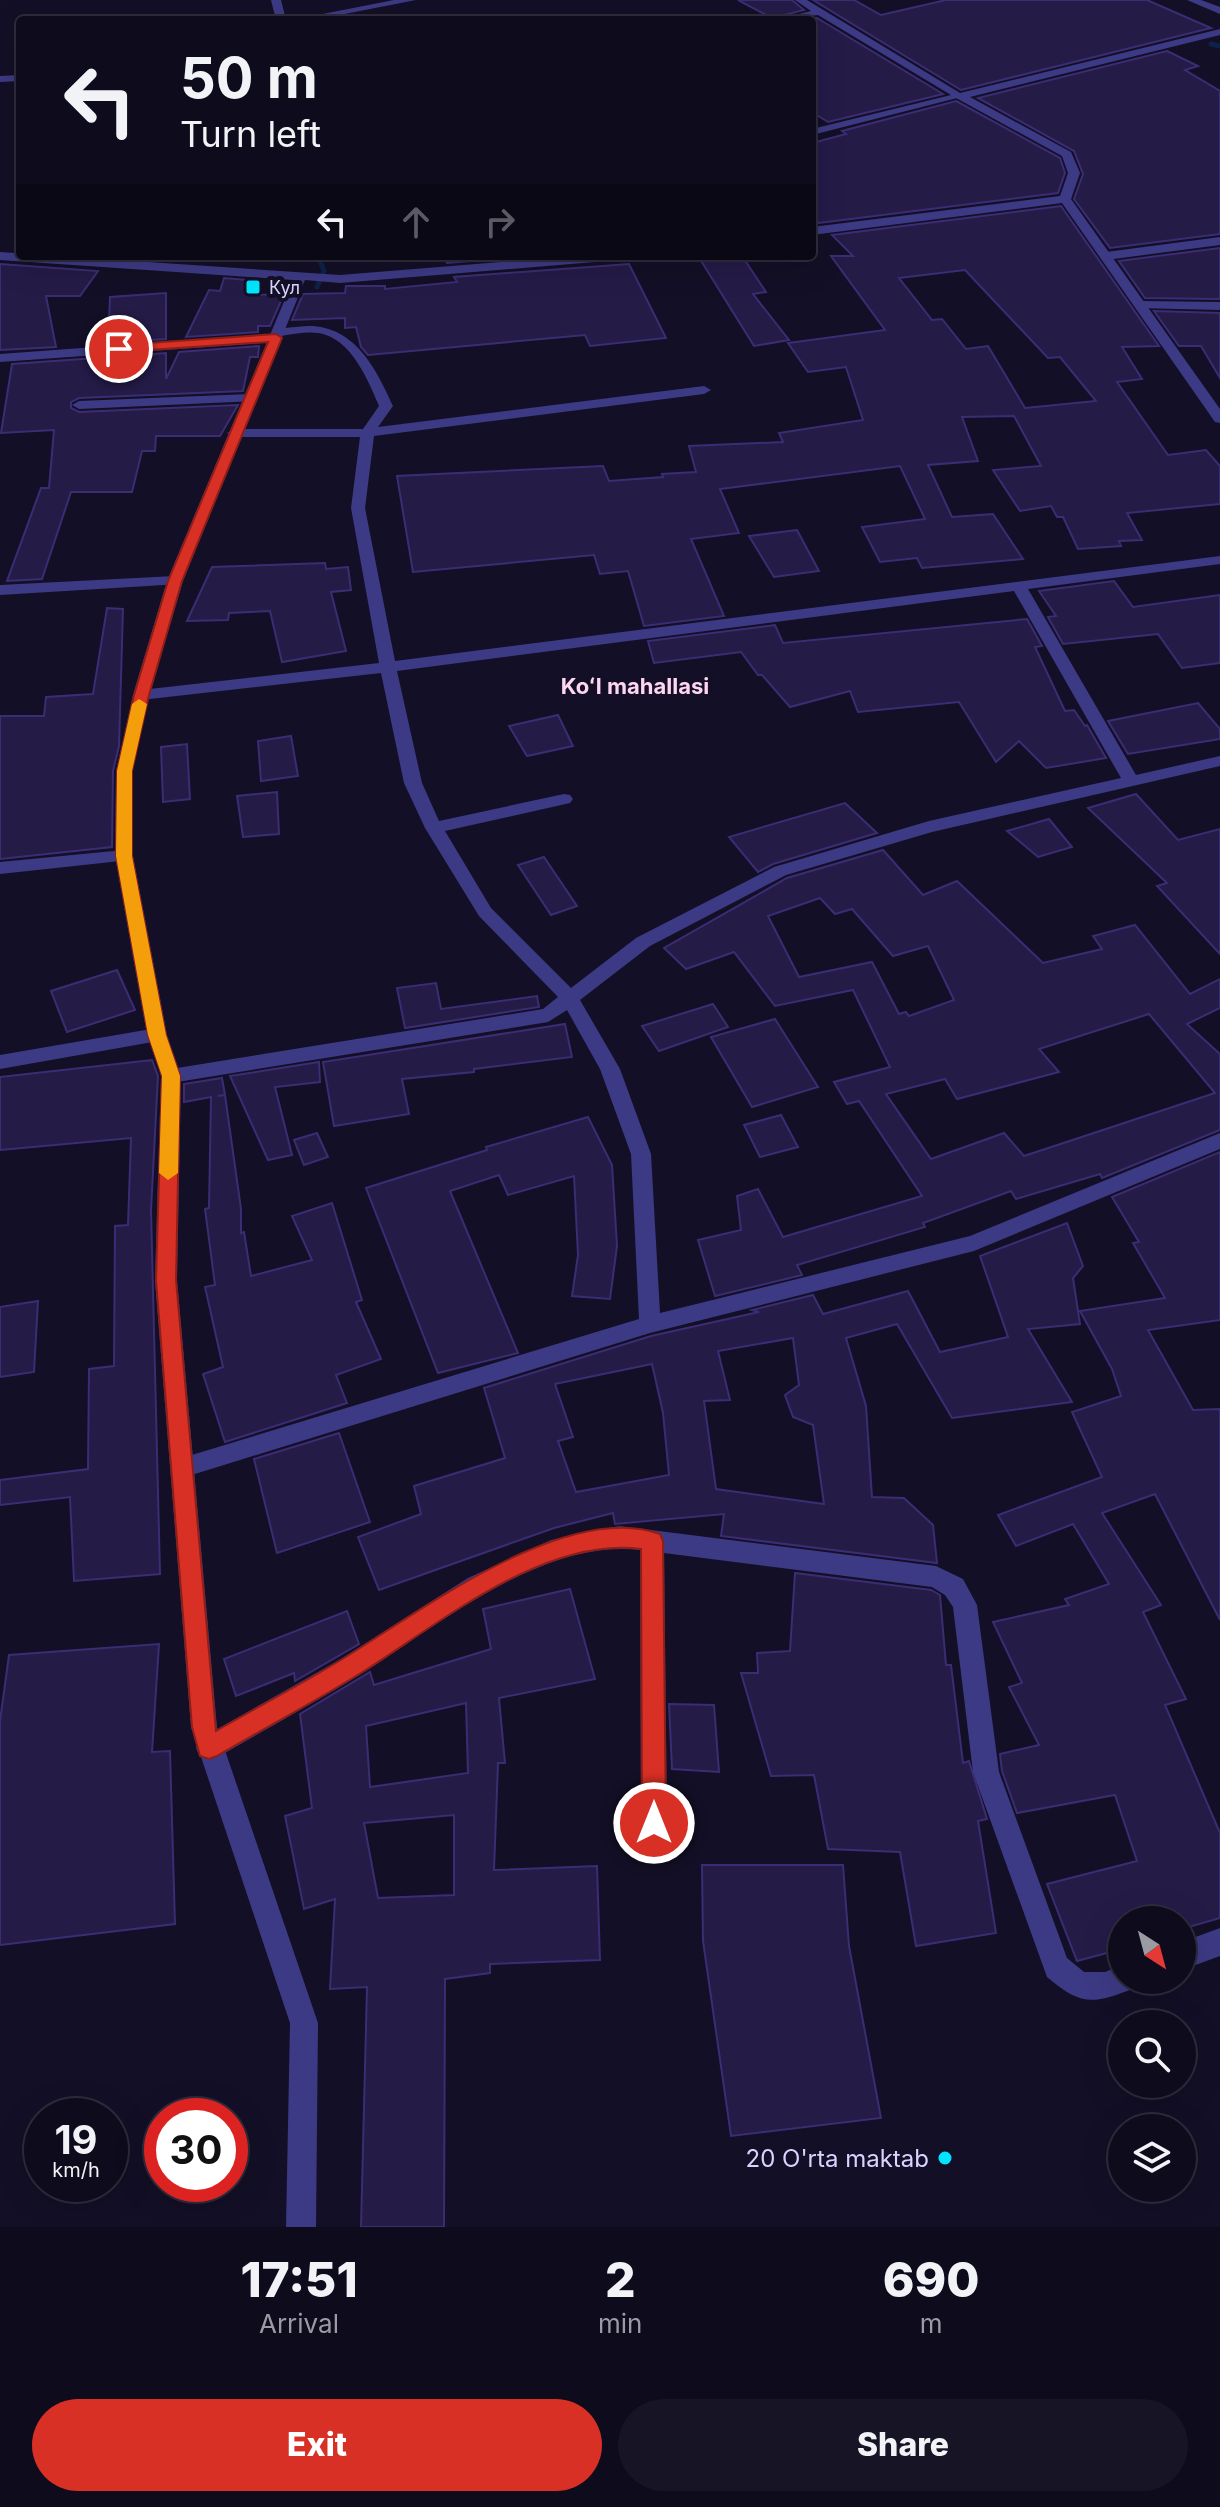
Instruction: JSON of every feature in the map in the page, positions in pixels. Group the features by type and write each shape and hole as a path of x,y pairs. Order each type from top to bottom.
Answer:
{"street":[{"path":"320,16 411,0"},
{"path":"800,0 960,96 1067,154 1074,173 1065,199"},
{"path":"1192,0 1220,11"},
{"path":"800,16 820,12"},
{"path":"818,130 1220,32"},
{"path":"816,230 1065,199"},
{"path":"1065,199 1220,419"},
{"path":"1106,256 1220,241"},
{"path":"55,260 340,279 538,260"},
{"path":"300,278 175,581 141,695 124,771 124,856 157,1035 171,1076 166,1280 204,1727 304,2023 301,2227"},
{"path":"1141,305 1220,306"},
{"path":"0,358 325,330 337,334 373,375 386,406 367,433 358,508 413,783 434,828 485,912 569,997 610,1069 641,1154 650,1324"},
{"path":"234,433 367,433 704,390"},
{"path":"79,405 250,398"},
{"path":"141,695 388,667 1220,560"},
{"path":"0,590 175,581"},
{"path":"1018,585 1131,781"},
{"path":"171,1076 548,1015 643,942 780,871 929,827 1220,761"},
{"path":"434,828 564,799"},
{"path":"0,868 124,856"},
{"path":"0,1062 157,1035"},
{"path":"182,1468 650,1324 974,1243 1220,1141"},
{"path":"209,1748 350,1667 477,1586 551,1551 619,1537 936,1577 954,1587 965,1605 986,1772 1057,1967 1079,1986 1108,1985"},
{"path":"652,1541 654,1823"},
{"path":"1196,1951 1220,1942"}],"building":[{"path":"738,0 792,0 804,10 780,16 768,16"},
{"path":"813,0 854,0 881,15 946,0 1147,0 1211,28 961,90"},
{"path":"816,18 943,94 828,122 816,114"},
{"path":"1167,51 1198,66 1185,70 1220,91 1220,234 1110,248 1074,199 1083,174 1074,151 978,98"},
{"path":"956,101 1060,158 1065,173 1058,193 819,223 816,220 816,142 846,134 842,131"},
{"path":"1061,206 1159,346 1122,347 1142,379 1117,382 1168,455 1206,450 1220,466 1220,504 1127,513 1142,540 1119,541 1121,546 1078,549 1063,517 1057,517 1051,506 1020,511 993,470 1041,466 1014,416 962,417 978,461 928,465 952,517 993,514 1023,559 922,568 917,558 880,562 862,527 925,519 900,466 720,489 739,533 691,539 724,616 644,626 628,571 600,574 594,555 413,572 397,476 603,466 609,481 663,477 662,474 696,472 689,446 783,442 779,433 863,420 846,367 808,372 788,343 885,330 831,256 853,256 832,235","holes":["965,270 1048,358 1060,357 1096,401 1025,408 988,346 966,349 942,319 932,320 899,278"]},
{"path":"1220,248 1220,299 1145,298 1119,261"},
{"path":"445,260 484,260 447,263"},
{"path":"700,260 745,260 766,292 753,294 789,340 754,346"},
{"path":"0,264 98,271 80,296 46,296 56,347 0,350"},
{"path":"629,264 666,338 590,346 585,335 368,355 361,347 356,327 345,328 345,318 292,320 303,294 345,293 346,286 385,286 385,289 457,282 454,277"},
{"path":"224,278 258,281 254,295 284,294 270,326 258,326 258,332 186,337 209,290 220,291"},
{"path":"166,293 166,339 108,343 110,297"},
{"path":"1154,311 1220,313 1220,378 1201,346 1179,346"},
{"path":"259,346 258,357 250,357 243,391 79,398 71,402 71,408 79,412 238,405 220,436 156,436 155,451 142,451 132,492 71,492 42,579 7,581 41,488 49,488 54,430 1,433 12,364 166,353 166,379 179,352"},
{"path":"797,530 819,571 774,577 749,536"},
{"path":"325,563 326,569 348,567 351,590 331,592 346,651 282,662 270,611 229,613 228,620 187,621 212,567"},
{"path":"1114,581 1133,607 1220,595 1220,663 1182,668 1158,634 1063,644 1048,617 1056,616 1039,591"},
{"path":"107,608 123,609 119,746 113,771 112,847 0,859 0,716 44,716 46,697 93,694"},
{"path":"1027,619 1042,646 1035,647 1065,711 1074,710 1087,725 1106,758 1046,768 1019,741 996,762 959,702 858,712 850,691 790,707 762,675 758,675 741,652 654,663 648,641 775,625 783,643"},
{"path":"1198,703 1220,729 1220,739 1128,754 1108,721"},
{"path":"558,715 573,746 527,756 509,726"},
{"path":"291,736 298,776 261,781 258,741"},
{"path":"187,744 190,799 163,802 161,747"},
{"path":"277,792 279,834 243,837 237,796"},
{"path":"1136,794 1178,840 1220,829 1220,954 1157,886 1167,883 1088,808"},
{"path":"845,803 877,833 773,864 758,872 729,837"},
{"path":"1049,819 1072,847 1038,857 1007,831"},
{"path":"883,850 923,895 957,881 1043,963 1102,949 1093,936 1135,925 1190,994 1220,979 1220,1008 1187,1024 1220,1054 1220,1130 1102,1178 1100,1174 1016,1199 1011,1191 923,1223 925,1227 797,1265 802,1275 715,1296 698,1240 741,1230 737,1196 758,1189 783,1237 922,1196 859,1101 847,1104 834,1082 890,1067 853,990 775,1006 734,952 686,969 664,948 787,878","holes":["820,898 835,914 852,909 893,956 928,946 954,1000 909,1016 906,1012 899,1014 872,962 799,977 768,916","1149,1014 1215,1093 1024,1156 1004,1133 931,1159 886,1094 945,1079 957,1099 1059,1072 1039,1049"]},
{"path":"544,857 577,906 551,915 518,865"},
{"path":"117,970 135,1010 67,1032 51,991"},
{"path":"436,983 441,1009 537,996 539,1007 405,1028 397,988"},
{"path":"713,1004 728,1027 659,1051 642,1026"},
{"path":"775,1019 818,1087 752,1107 711,1037"},
{"path":"565,1024 572,1057 402,1079 409,1114 334,1126 323,1062"},
{"path":"152,1060 158,1076 151,1210 160,1574 74,1581 70,1497 0,1505 0,1480 88,1469 89,1369 114,1366 115,1226 128,1225 131,1138 0,1150 0,1077"},
{"path":"319,1062 320,1082 275,1087 292,1155 268,1160 230,1076"},
{"path":"222,1078 241,1209 241,1233 244,1232 251,1276 312,1260 292,1216 332,1203 362,1300 356,1302 381,1359 336,1375 347,1403 225,1442 203,1374 223,1367 205,1287 215,1285 205,1209 209,1208 211,1097 184,1102 184,1084"},
{"path":"781,1115 798,1147 760,1157 744,1125"},
{"path":"588,1117 612,1165 617,1246 610,1299 572,1296 578,1255 574,1176 508,1195 499,1175 450,1191 518,1353 438,1373 366,1188 487,1150 486,1147"},
{"path":"317,1133 328,1157 304,1165 294,1140"},
{"path":"1220,1152 1220,1320 1148,1330 1193,1410 1220,1409 1220,1620 1155,1494 1102,1513 1161,1605 1143,1612 1186,1699 1165,1705 1220,1833 1220,1918 1196,1925 1196,1906 1108,1906 1108,1953 1077,1961 1047,1884 1137,1861 1115,1795 1017,1813 1002,1771 1000,1754 1039,1745 1009,1687 1022,1683 993,1622 1069,1605 1065,1599 1109,1584 1073,1524 1016,1546 998,1515 1102,1477 1072,1412 1121,1396 1112,1369 1080,1311 1165,1298 1133,1243 1139,1242 1112,1197"},
{"path":"1067,1223 1083,1266 1073,1278 1080,1324 1028,1329 1072,1402 952,1418 897,1324 846,1338 866,1406 872,1497 904,1498 933,1525 937,1563 721,1536 724,1514 615,1524 613,1513 554,1528 379,1590 358,1537 421,1514 414,1486 505,1458 484,1388 651,1336 759,1312 752,1310 813,1295 823,1314 908,1291 940,1352 1008,1337 980,1256","holes":["793,1338 799,1385 785,1395 793,1417 813,1425 824,1504 716,1489 704,1401 730,1400 718,1351","652,1364 663,1413 669,1475 576,1492 558,1441 573,1437 555,1384"]},
{"path":"38,1301 34,1372 0,1377 0,1307"},
{"path":"339,1433 370,1522 277,1553 254,1459"},
{"path":"795,1573 931,1590 940,1595 946,1665 951,1665 963,1763 969,1761 987,1819 978,1821 996,1933 916,1946 900,1852 828,1849 814,1775 771,1776 741,1673 758,1673 757,1653 790,1651"},
{"path":"570,1589 595,1679 499,1698 505,1763 498,1763 494,1870 597,1866 600,1960 490,1964 490,1973 445,1979 444,2227 361,2227 367,1987 330,1989 335,1899 304,1909 285,1816 312,1808 300,1714 370,1672 374,1685 491,1649 483,1609","holes":["466,1703 468,1773 370,1787 366,1726","454,1815 454,1895 378,1898 364,1823"]},
{"path":"347,1611 359,1644 295,1681 294,1673 236,1696 224,1659"},
{"path":"159,1644 152,1752 170,1751 175,1924 0,1945 0,1721 9,1655"},
{"path":"669,1704 714,1705 719,1772 672,1769"},
{"path":"702,1865 843,1865 849,1946 881,2118 731,2136 703,1941"}],"waterway":[{"path":"1211,44 1220,46"},
{"path":"317,287 324,271 320,260"}],"slow traffic":[{"path":"139,704 124,771 124,856 157,1035 171,1076 168,1173"}],"place":[{"name":"Кул","path":"253,287"},
{"name":"20 O'rta maktab","path":"945,2158"}],"district":[{"name":"Koʻl mahallasi","path":"635,686"}],"route":[{"path":"119,349 276,338 175,581 141,695 124,771 124,856 157,1035 171,1076 166,1280 204,1727 209,1748 350,1667 477,1586 551,1551 619,1537 652,1541 654,1823"}]}
